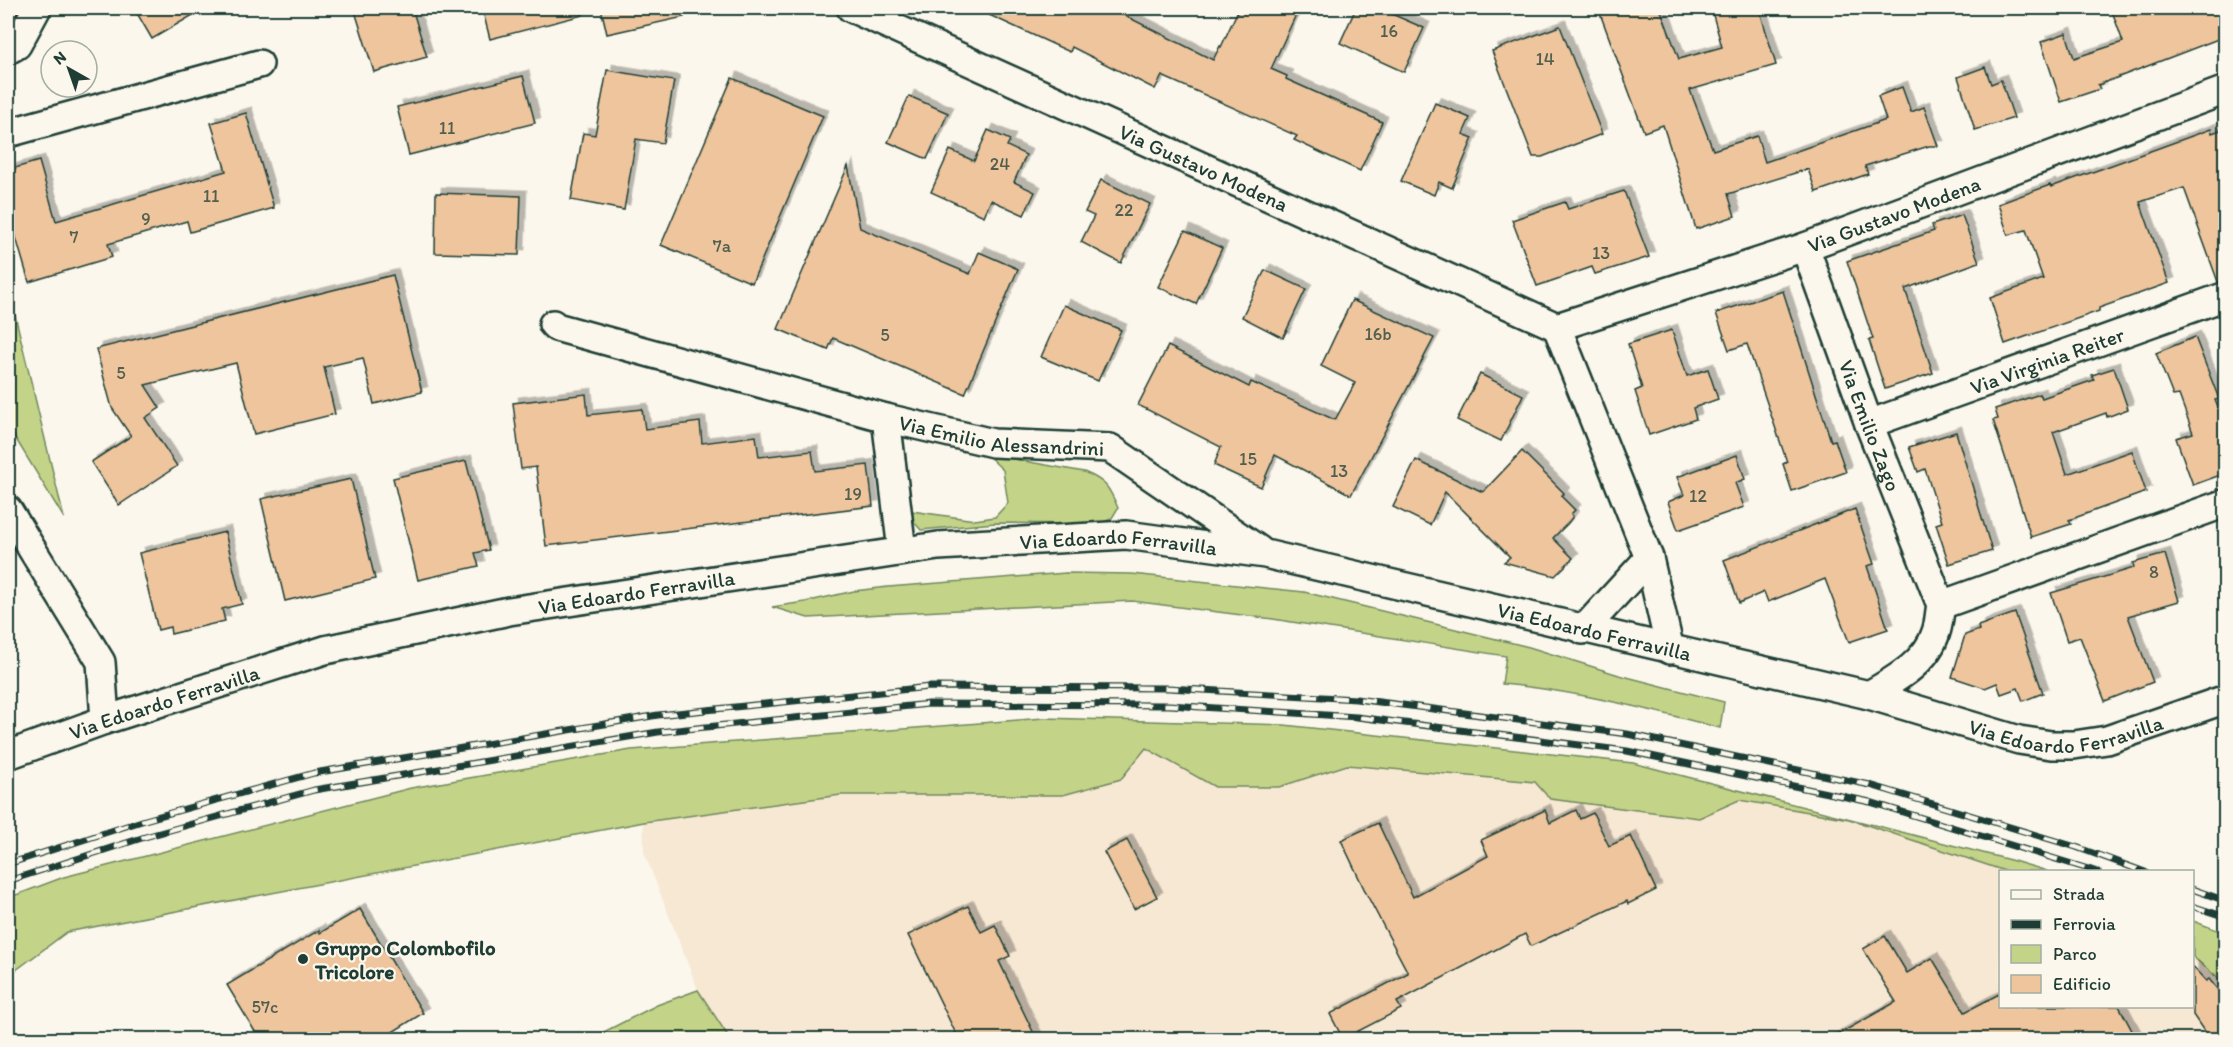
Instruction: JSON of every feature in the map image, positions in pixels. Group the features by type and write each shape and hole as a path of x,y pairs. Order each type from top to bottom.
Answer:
{"street":[{"path":"8,50 17,45 37,8"},
{"name":"Via Gustavo Modena","path":"851,8 1557,327 1805,247 2226,90"},
{"path":"8,133 259,64"},
{"name":"Via Emilio Zago","path":"1805,247 1869,424 1941,605"},
{"name":"Via Virginia Reiter","path":"1869,424 2226,296"},
{"name":"Via Emilio Alessandrini","path":"553,324 556,327 886,418 993,443 1110,448 1265,554"},
{"path":"1557,327 1649,558 1670,650"},
{"name":"Via Emilio Alessandrini","path":"886,418 902,551"},
{"path":"1869,695 1907,672 1922,656 1936,634 1941,605 2226,502"},
{"path":"8,510 101,662 105,720"},
{"name":"Via Edoardo Ferravilla","path":"8,755 105,720 325,650 497,613 938,546 1126,535 1265,554 1869,695 2019,740 2051,745 2074,745 2107,740 2226,699"},
{"path":"1583,630 1649,558"}],"shaded area":[{"path":"1044,731 1739,800 1849,819 2002,870 1999,870 1999,1008 2194,1008 2194,932 2225,943 2225,1039 730,1039 698,990 644,852 642,765"}],"green space":[{"path":"8,286 64,518 8,426"},
{"path":"986,454 1084,472 1097,478 1106,486 1118,508 1112,518 1101,524 995,523 921,530 913,521 911,511 975,520 995,517 1008,503 1003,470"},
{"path":"1066,573 1132,574 1304,592 1529,647 1619,675 1724,702 1720,728 1585,696 1502,684 1506,656 1273,619 1132,601 808,618 772,607 854,591 888,587"},
{"path":"1044,718 1284,725 1633,763 2014,861 2044,870 2002,870 1849,819 1739,800 1699,818 1550,799 1535,782 1347,765 1279,787 1215,787 1146,748 1121,779 1063,795 841,795 644,822 67,932 8,976 8,898 64,877 411,788 631,750"},
{"path":"2194,921 2225,933 2225,984 2194,958"},
{"path":"698,990 730,1039 590,1039 657,1005"}],"building":[{"path":"134,8 205,8 152,39"},
{"path":"354,8 412,8 427,57 374,72"},
{"path":"482,8 582,8 583,15 490,39"},
{"path":"601,8 683,8 684,17 607,34"},
{"path":"974,8 1110,8 1213,60 1239,8 1299,8 1271,69 1287,76 1286,79 1382,122 1360,171 1294,140 1297,136 1162,76 1155,89 1072,47 1070,52"},
{"path":"1356,8 1378,8 1424,28 1404,72 1340,43"},
{"path":"1598,8 1660,8 1679,59 1722,47 1711,8 1759,8 1776,65 1690,90 1713,150 1757,136 1765,162 1886,120 1878,96 1902,87 1911,112 1924,107 1938,146 1929,146 1865,166 1868,174 1816,192 1808,169 1728,194 1735,216 1696,229 1663,125 1644,132"},
{"path":"2111,8 2221,8 2226,21 2226,36 2098,85 2100,89 2061,102 2041,42 2066,33 2074,58 2123,42"},
{"path":"1560,26 1602,134 1542,157 1533,157 1492,51"},
{"path":"1985,67 1991,84 2001,80 2014,118 1975,130 1958,77"},
{"path":"607,70 674,81 663,143 636,139 624,210 571,200 583,133 595,135"},
{"path":"523,76 535,123 409,155 397,107"},
{"path":"732,78 823,116 752,283 661,245"},
{"path":"909,96 948,113 927,159 888,142"},
{"path":"1435,103 1470,118 1463,134 1473,138 1452,188 1439,182 1434,195 1401,181"},
{"path":"246,113 274,208 190,232 187,221 108,244 112,257 29,282 8,210 8,170 39,161 56,221 226,171 211,123"},
{"path":"2226,128 2226,281 2218,282 2184,188 2140,202 2169,283 2099,308 2099,311 2005,344 1990,298 2043,279 2026,230 2008,235 1998,204 2211,129 2212,133"},
{"path":"988,130 1010,140 1007,146 1026,155 1014,182 1035,192 1024,215 991,200 984,216 931,192 950,150 974,161"},
{"path":"848,166 860,228 970,274 979,252 1018,269 965,394 833,338 828,350 778,329"},
{"path":"1101,180 1150,204 1121,263 1081,242 1094,216 1085,212"},
{"path":"1624,191 1649,257 1595,274 1592,267 1537,286 1512,220 1565,202 1568,209"},
{"path":"436,193 521,196 519,255 435,253"},
{"path":"1962,215 1979,262 1905,289 1933,373 1885,389 1869,340 1873,339 1847,261 1934,231 1932,225"},
{"path":"1185,231 1222,248 1196,304 1158,287"},
{"path":"1265,270 1306,289 1283,338 1242,317"},
{"path":"393,275 422,392 374,404 363,358 324,367 335,414 254,434 236,363 145,385 160,408 145,418 177,466 119,505 91,462 131,436 112,408 96,349"},
{"path":"1783,291 1831,441 1835,440 1846,472 1792,491 1783,464 1787,462 1747,344 1729,350 1716,313"},
{"path":"1352,300 1434,338 1351,495 1275,455 1261,487 1214,465 1221,447 1138,405 1168,346 1249,387 1251,382 1335,420 1355,383 1321,366"},
{"path":"1064,305 1121,330 1098,381 1041,357"},
{"path":"1672,330 1687,376 1708,369 1718,399 1693,408 1696,419 1649,435 1635,391 1642,388 1628,344"},
{"path":"2195,337 2219,399 2215,400 2226,428 2226,473 2193,485 2176,438 2193,433 2179,395 2173,396 2156,353"},
{"path":"2114,368 2128,409 2107,417 2106,413 2053,432 2067,474 2132,451 2146,492 2069,520 2071,524 2031,537 1993,420 1998,419 1995,409 2040,394 2042,398 2094,380 2092,375"},
{"path":"1480,374 1523,395 1501,441 1457,420"},
{"path":"586,394 588,415 642,409 645,429 700,422 702,443 756,436 759,457 812,451 815,471 868,465 873,506 546,546 536,467 521,469 513,403"},
{"path":"1956,432 1992,551 1949,564 1936,524 1942,522 1925,469 1918,472 1909,447"},
{"path":"1522,451 1564,493 1561,496 1575,510 1568,523 1553,538 1573,558 1555,576 1504,562 1510,557 1445,492 1430,525 1393,507 1416,460 1483,492"},
{"path":"1737,455 1745,479 1735,483 1744,507 1678,530 1668,502 1684,495 1677,477"},
{"path":"466,461 489,550 475,553 479,566 418,580 393,478"},
{"path":"351,479 375,579 285,601 261,499"},
{"path":"1855,509 1874,564 1867,566 1888,629 1849,642 1825,579 1768,602 1764,592 1739,603 1724,560"},
{"path":"225,532 242,604 222,609 225,621 171,634 170,627 158,630 139,553"},
{"path":"2165,554 2179,601 2128,616 2153,682 2105,701 2080,637 2067,641 2051,593 2134,568 2133,563"},
{"path":"2015,613 2043,693 2023,701 2018,688 2001,694 1997,683 1985,688 1952,677 1965,635 1979,630 1978,626"},
{"path":"1545,810 1550,823 1576,810 1580,819 1593,813 1609,846 1631,836 1656,890 1628,904 1627,901 1531,946 1525,934 1397,1002 1401,1009 1343,1039 1330,1014 1408,973 1341,840 1378,823 1413,897 1488,856 1481,840"},
{"path":"1127,840 1157,897 1134,909 1104,852"},
{"path":"968,906 981,932 995,925 1010,956 999,961 1037,1040 959,1040 908,935"},
{"name":"Gruppo Colombofilo Tricolore","path":"360,909 423,1013 380,1040 260,1040 227,985 319,930 320,933"},
{"path":"1885,936 1907,973 1932,958 1965,1012 1999,994 1999,1008 2120,1008 2137,1040 1828,1040 1896,1002 1863,949"},
{"path":"2194,968 2206,981 2209,979 2226,1000 2226,1040 2210,1040 2193,1015"}],"railway":[{"path":"8,864 145,820 314,773 658,715 929,687 1168,688 1356,699 1627,734 1870,785 2076,847 2139,870"},
{"path":"8,881 145,837 314,790 658,732 929,704 1169,705 1357,717 1627,751 1870,802 2091,870"},
{"path":"2194,890 2226,901"},
{"path":"2194,907 2226,917"}],"place":[{"name":"Gruppo Colombofilo Tricolore","path":"303,959"}]}
